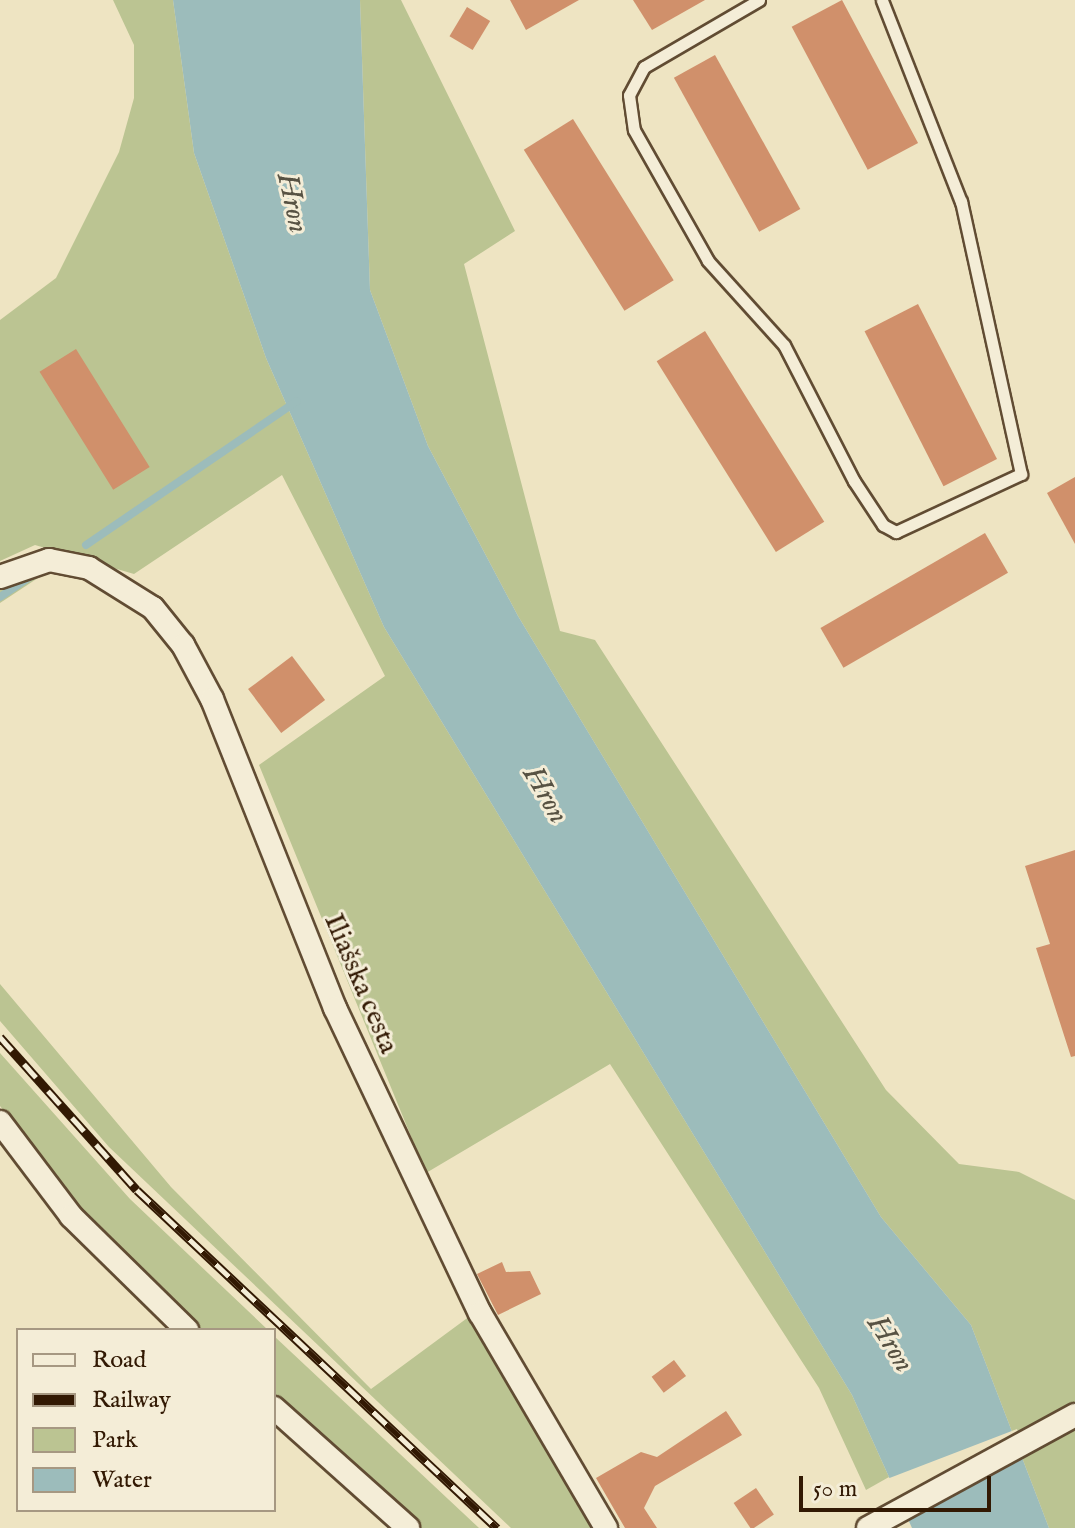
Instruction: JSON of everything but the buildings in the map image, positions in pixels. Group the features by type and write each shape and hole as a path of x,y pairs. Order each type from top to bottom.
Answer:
{"street":[{"name":"Iliašska cesta","path":"0,577 49,560 89,568 134,592 183,645 212,699 335,1008 480,1313 606,1528"},
{"path":"0,1122 71,1216 185,1328"},
{"path":"276,1410 408,1528"},
{"path":"869,1527 1075,1415"}],"lane":[{"path":"759,0 644,67 629,95 634,130 708,261 784,345 854,481 883,525 896,532 1021,474 961,202 882,0"}],"green space":[{"path":"113,0 173,0 194,153 266,358 384,627 852,1395 889,1477 866,1490 819,1388 610,1064 426,1173 259,765 385,676 282,475 134,574 35,545 0,561 0,320 56,278 119,152 134,98 134,45"},
{"path":"360,0 401,0 515,231 464,264 560,631 595,640 886,1090 959,1164 1019,1172 1075,1200 1075,1528 1049,1528 971,1325 881,1217 518,616 428,446 370,290"},
{"path":"40,570 44,574 0,603 0,590"},
{"path":"0,984 171,1187 371,1389 470,1316 593,1528 511,1528 109,1147 0,1021"},
{"path":"0,1053 130,1199 266,1328 198,1328 101,1236 0,1106"},
{"path":"276,1338 479,1528 420,1528 276,1398"}],"water":[{"name":"Hron","path":"173,0 360,0 370,290 428,446 518,616 881,1217 971,1325 1049,1528 912,1528 852,1395 384,627 266,358 194,153"}],"pier":[{"path":"1017,1429 1026,1453 896,1503 886,1479"}],"waterway":[{"path":"86,545 297,401"},
{"path":"0,597 33,575"}],"railway":[{"path":"0,1037 137,1190 497,1528"}]}
